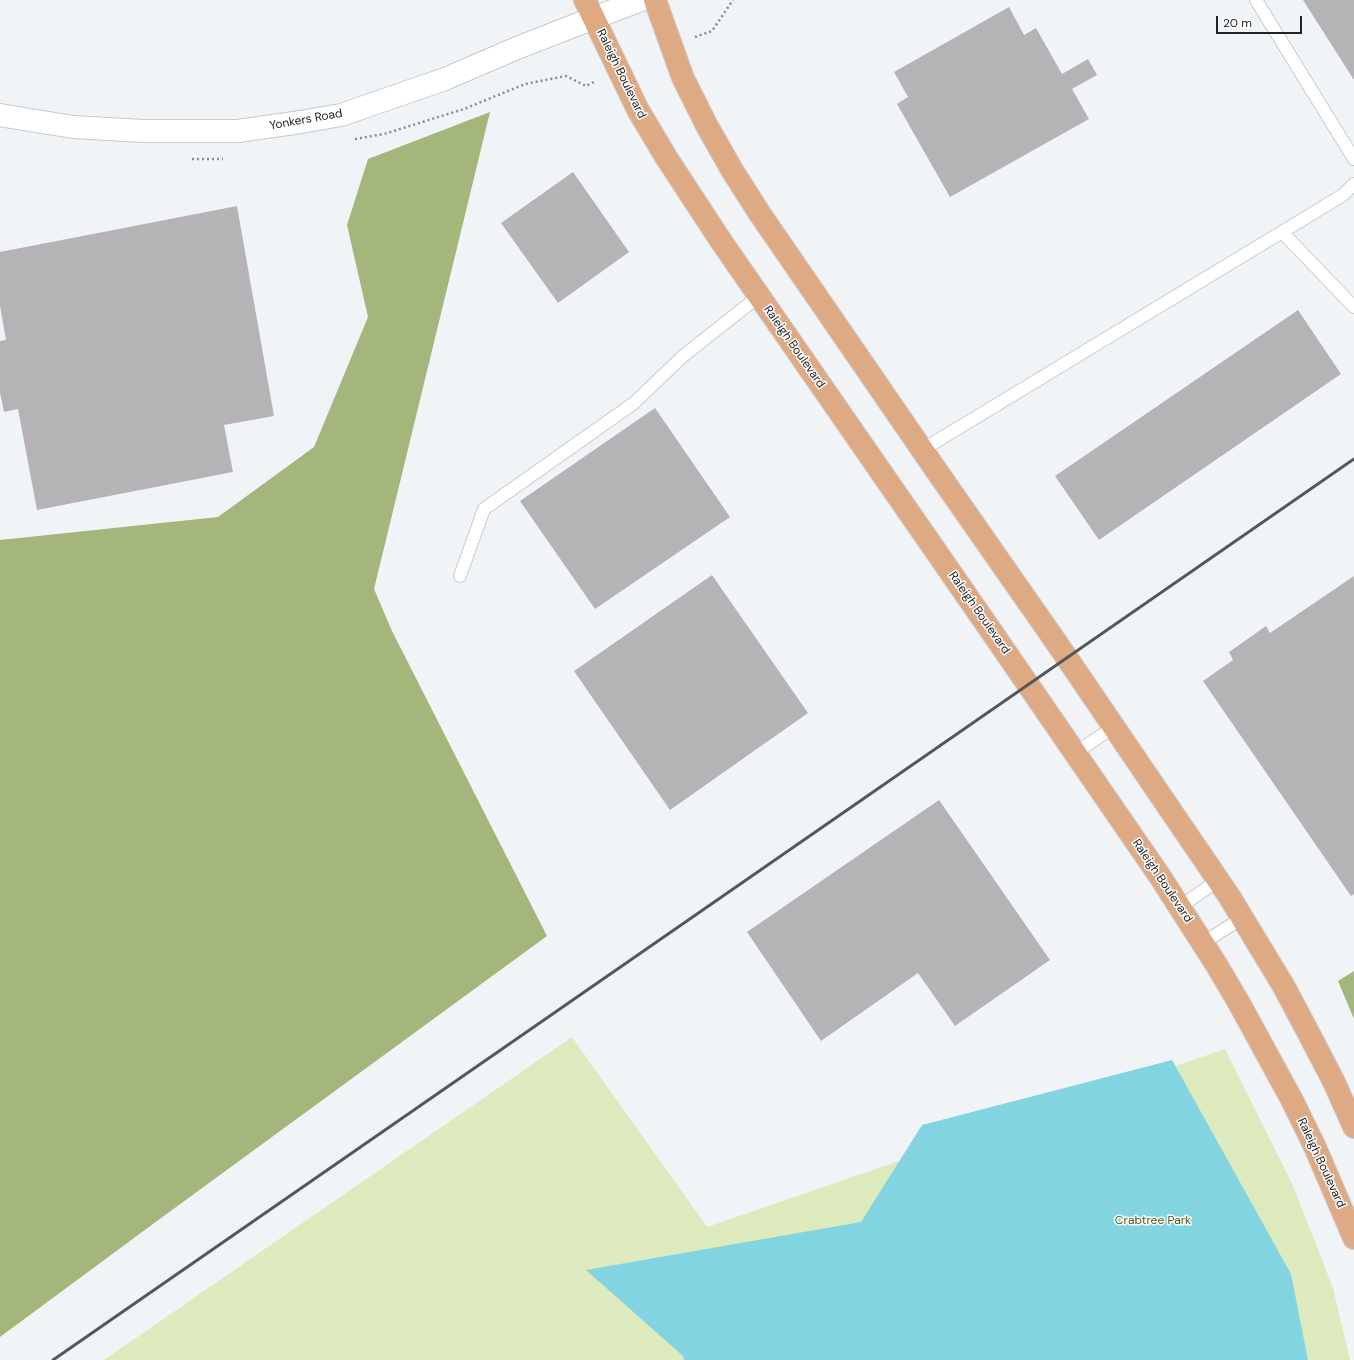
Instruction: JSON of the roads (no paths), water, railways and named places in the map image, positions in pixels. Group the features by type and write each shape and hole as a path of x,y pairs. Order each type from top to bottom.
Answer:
{"main road":[{"path":"655,0 683,78 707,126 732,170 760,214 1050,633 1218,880 1283,985 1334,1082 1354,1127"},
{"name":"Raleigh Boulevard","path":"589,9 638,110 666,157 721,241 1075,753 1203,942 1239,1003 1292,1100 1336,1192 1354,1238"}],"street":[{"name":"Yonkers Road","path":"0,115 73,127 144,131 238,131 341,115 445,79 517,48 589,9 641,0"}],"lane":[{"path":"1256,0 1354,159"},
{"path":"922,450 1343,195 1354,184"},
{"path":"1282,232 1354,307"},
{"path":"460,576 484,509 634,403 682,357 759,296"},
{"path":"1075,753 1114,727"},
{"path":"1180,907 1218,880"},
{"path":"1203,942 1242,918"}],"water":[{"path":"1172,1060 1291,1274 1308,1360 684,1360 683,1356 586,1270 861,1222 922,1125"}],"railway":[{"path":"53,1360 1354,459"}],"park label":[{"name":"Crabtree Park","path":"1153,1221"}]}
